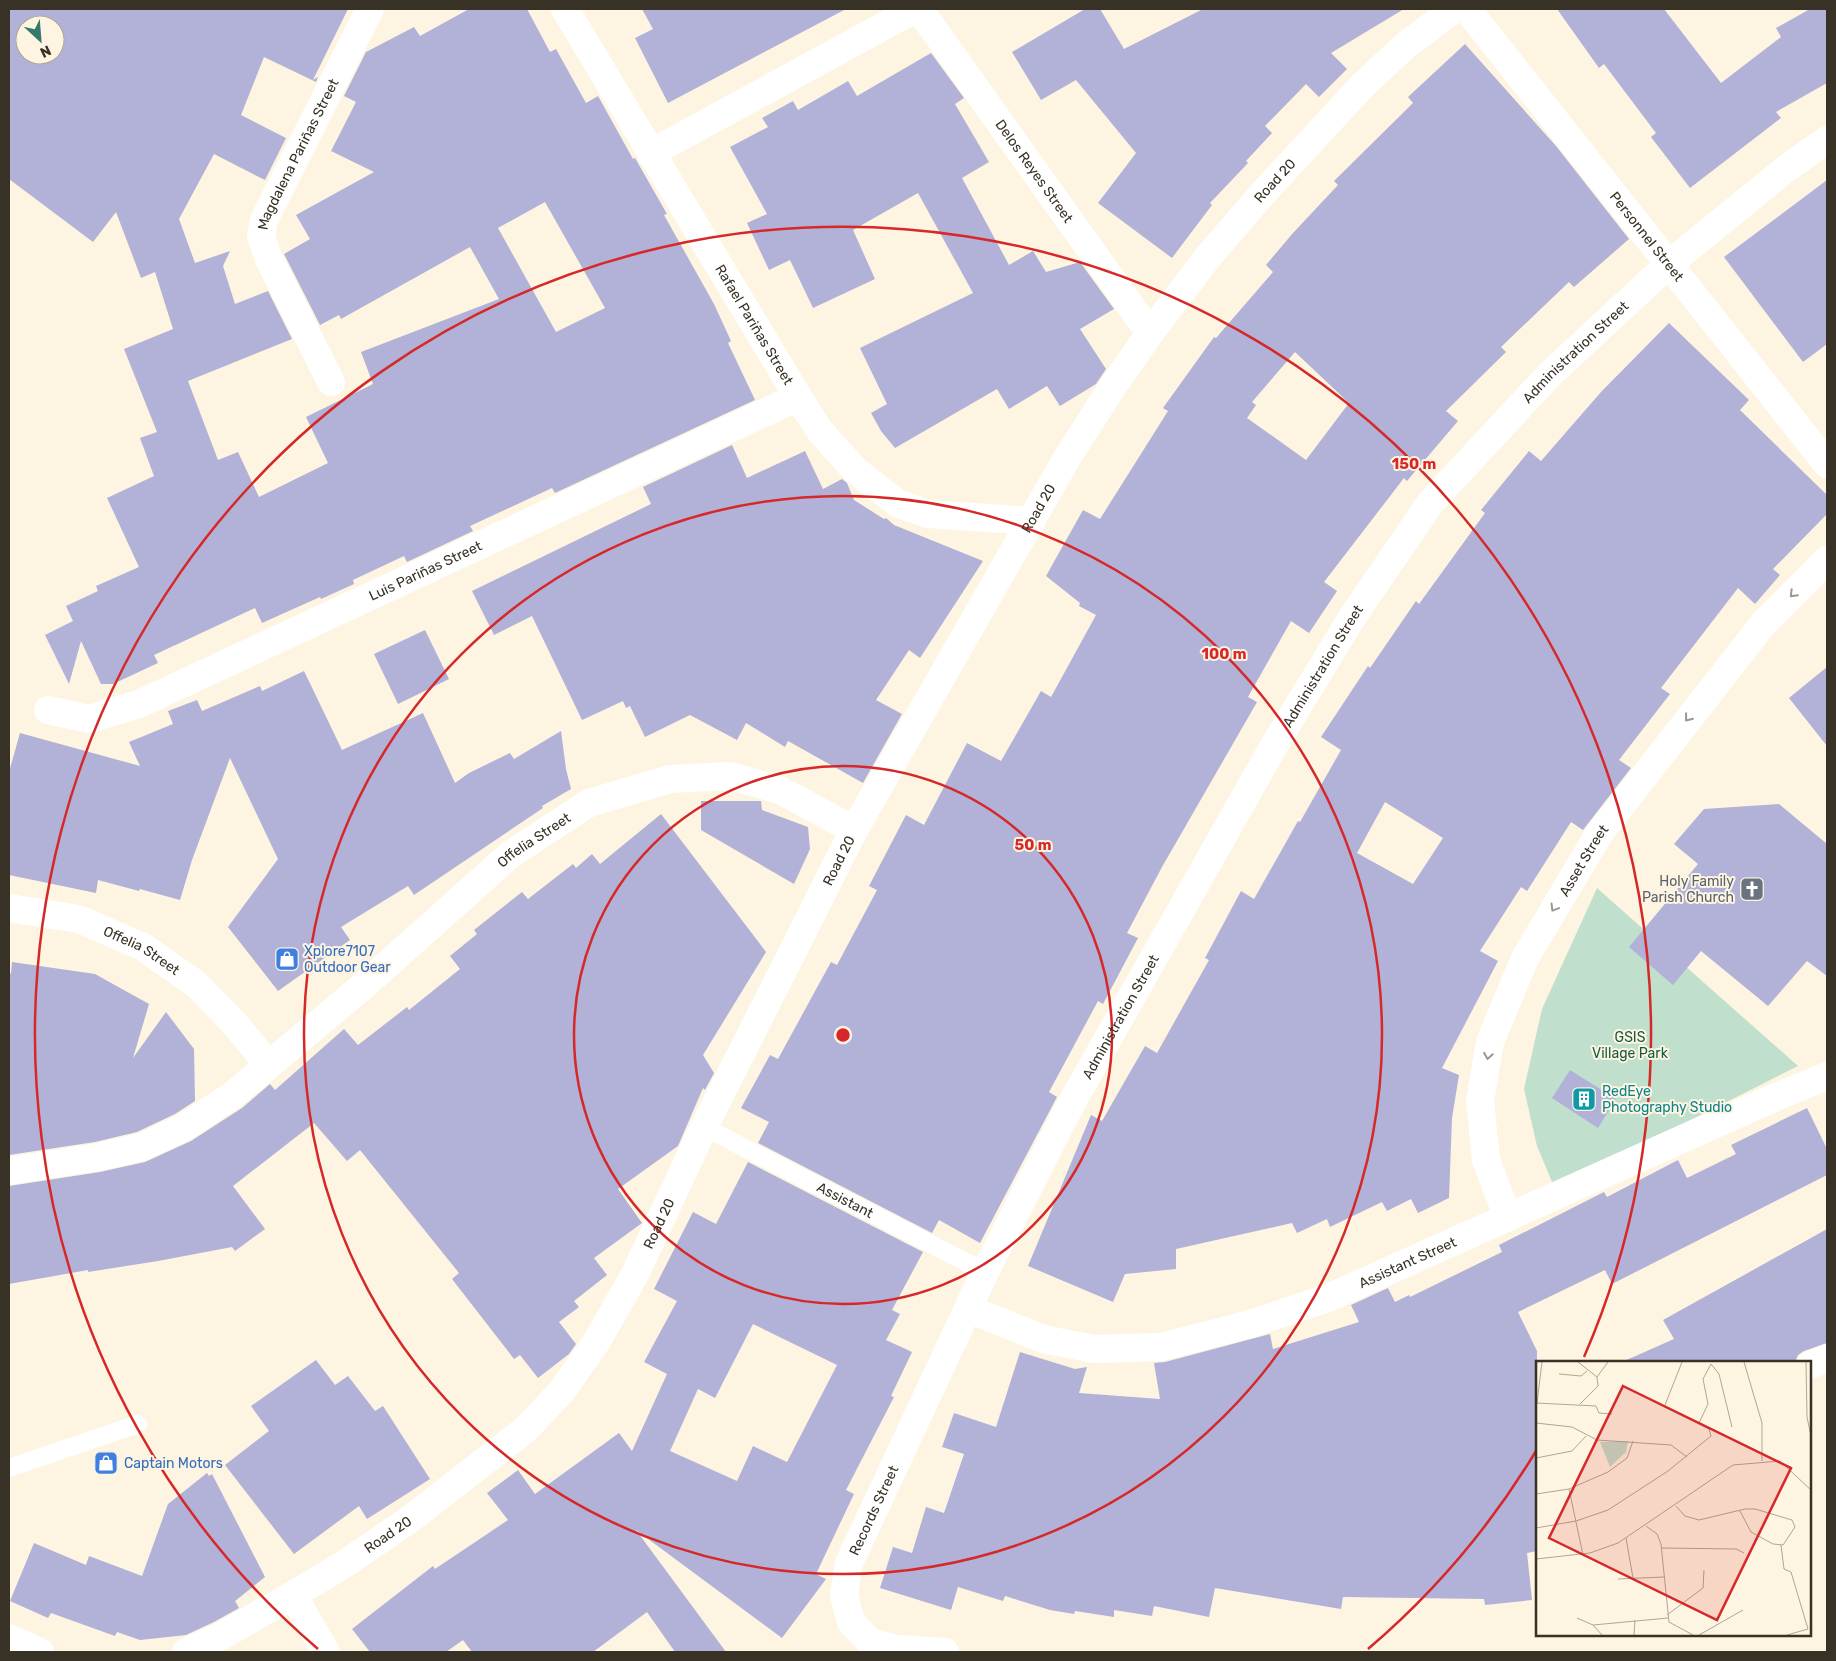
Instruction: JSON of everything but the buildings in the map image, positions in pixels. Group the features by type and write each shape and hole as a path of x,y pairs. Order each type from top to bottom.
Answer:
{"street":[{"name":"Magdalena Pariñas Street","path":"331,382 269,259 261,238 264,220 370,9"},
{"name":"Rafael Pariñas Street","path":"565,9 820,432 855,470 897,503 928,514 1032,521"},
{"path":"651,153 915,9"},
{"name":"Delos Reyes Street","path":"919,9 1150,333"},
{"name":"Road 20","path":"186,1652 221,1636 293,1595 343,1565 409,1520 526,1429 561,1392 597,1341 635,1274 704,1127 854,830 1067,458 1109,392 1150,333 1208,257 1271,185 1362,86 1405,46 1454,9"},
{"name":"Personnel Street","path":"1467,9 1827,464"},
{"name":"Administration Street","path":"968,1310 985,1272 1071,1104 1270,753 1359,608 1431,502 1550,374 1669,264 1787,168 1827,140"},
{"name":"Luis Pariñas Street","path":"48,710 89,719 139,704 798,396"},
{"name":"Asset Street","path":"1508,1218 1486,1160 1480,1101 1490,1042 1525,958 1599,834 1763,624 1827,560"},
{"name":"Offelia Street","path":"9,1171 98,1157 142,1146 183,1128 233,1095 362,987 511,854 589,803 670,779 730,776 780,790 854,830"},
{"name":"Offelia Street","path":"9,908 79,918 144,947 196,984 234,1023 268,1064"},
{"name":"Assistant Street","path":"968,1310 1043,1339 1094,1349 1161,1347 1250,1324 1328,1298 1778,1096 1827,1076"},
{"name":"Records Street","path":"945,1652 896,1649 870,1642 851,1622 844,1595 849,1563 968,1310"},
{"path":"1811,1365 1827,1358"},
{"path":"293,1595 326,1652"},
{"path":"9,1638 40,1652"}],"lane":[{"name":"Assistant","path":"704,1127 985,1272"},
{"path":"9,1468 138,1424"}],"green space":[{"name":"GSIS Village Park","path":"1597,888 1798,1066 1555,1189 1537,1146 1524,1089 1542,1009"}],"place":[{"name":"Holy Family Parish Church","path":"1752,889"},
{"name":"Xplore7107 Outdoor Gear","path":"287,959"},
{"name":"RedEye Photography Studio","path":"1584,1099"},
{"name":"Captain Motors","path":"106,1463"}]}
